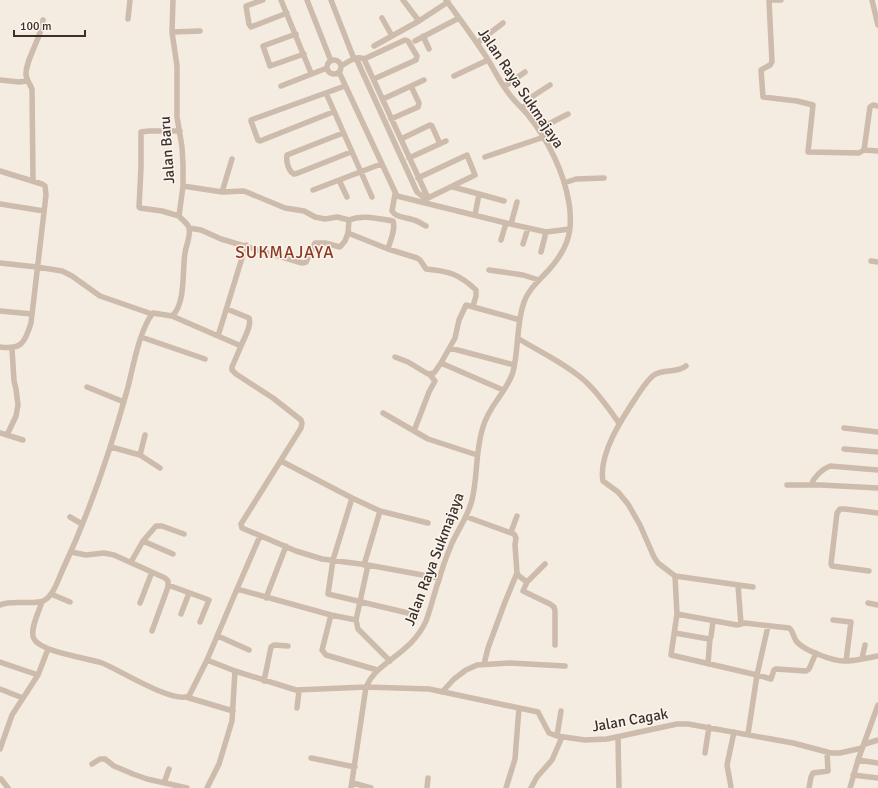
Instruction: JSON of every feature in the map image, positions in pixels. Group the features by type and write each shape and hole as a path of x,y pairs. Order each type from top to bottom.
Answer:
{"street":[{"path":"128,19 130,0"},
{"name":"Jalan Baru","path":"173,0 172,32 177,66 177,112 183,156 183,186 179,216"},
{"path":"263,0 246,6 249,24 251,27 287,13"},
{"path":"282,0 311,73"},
{"path":"307,0 331,61"},
{"path":"331,0 355,58 417,192 423,197 428,198 475,175 467,155 418,178"},
{"path":"403,0 419,21"},
{"path":"781,0 769,0 772,62 762,70 763,97 797,101 813,105 809,153 859,153 864,150 878,151"},
{"path":"872,0 878,25"},
{"path":"374,46 419,21 447,1"},
{"name":"Jalan Raya Sukmajaya","path":"366,687 372,675 408,646 421,630 429,612 439,578 452,544 467,517 473,497 477,455 483,424 511,378 520,320 525,299 561,255 566,247 570,229 569,205 564,183 557,163 544,137 504,87 477,42 447,1"},
{"path":"382,18 392,36"},
{"path":"415,40 459,18"},
{"path":"34,181 32,90 27,81 26,70 41,32 43,20"},
{"path":"477,42 503,23"},
{"path":"172,32 200,31"},
{"path":"296,34 263,46 270,66 304,54"},
{"path":"423,36 429,48"},
{"path":"327,68 332,74 336,74 340,69 355,58 362,57 364,59 405,40 408,41 417,56 416,60 374,79"},
{"path":"364,59 428,198"},
{"path":"331,61 334,60 338,62 345,86 395,194 400,197 546,232 570,229"},
{"path":"454,76 488,60"},
{"path":"281,86 327,68 331,61"},
{"path":"504,87 525,72"},
{"path":"0,80 19,82 27,81"},
{"path":"383,99 424,80"},
{"path":"522,108 529,103 530,98 550,85"},
{"path":"333,112 264,140 258,140 251,121 345,86"},
{"path":"391,119 418,107 419,102 411,86"},
{"path":"326,93 333,112 372,197"},
{"path":"864,150 870,107 873,105 878,106"},
{"path":"538,129 568,114"},
{"path":"401,139 430,125 432,126 440,144"},
{"path":"180,131 141,132 140,208 162,211 179,216 189,228 201,230 221,239 302,263 306,262 315,243 317,242 340,247 345,241 348,233 349,220"},
{"path":"343,133 286,155 290,171 294,174 298,173 351,152"},
{"path":"486,157 544,137"},
{"path":"409,158 446,141"},
{"path":"222,192 232,159"},
{"path":"313,190 381,164"},
{"path":"0,171 34,181 45,186 46,195 31,323 27,336 19,346 12,349 0,347"},
{"path":"564,183 576,179 604,178"},
{"path":"339,180 347,197"},
{"path":"183,186 222,192 244,191 286,208 304,211 315,217 325,219 337,217 349,220 371,217 393,221 394,227 388,249"},
{"path":"453,187 504,201"},
{"path":"395,194 392,211 393,214 416,220 426,226"},
{"path":"475,215 479,194"},
{"path":"501,240 517,202"},
{"path":"0,204 44,211"},
{"path":"172,316 177,309 182,293 184,260 189,228"},
{"path":"523,244 528,228"},
{"path":"541,252 546,232"},
{"path":"348,233 388,249 417,258 426,269 455,274 476,290 473,306"},
{"path":"218,336 227,309 234,280 246,246"},
{"path":"871,261 878,262"},
{"path":"0,263 62,271 72,276 100,296 152,314 172,316 241,346"},
{"path":"489,270 523,275 539,280"},
{"path":"432,374 441,363 455,338 459,320 466,305 520,320"},
{"path":"227,309 249,318 249,325 232,370 301,420 302,425 241,526 243,529 310,555 439,578"},
{"path":"0,311 32,314"},
{"path":"152,314 141,337 111,447 71,552 51,594 42,602 33,627 33,636 37,643 48,649 92,660 129,675 158,691 180,698 186,697 191,694 207,660 260,536"},
{"path":"141,337 204,358"},
{"path":"518,339 573,372 585,381 600,397 619,423"},
{"path":"450,348 514,365"},
{"path":"7,436 16,416 18,405 14,381 12,349"},
{"path":"395,357 414,365 426,374 432,374"},
{"path":"441,363 503,390"},
{"path":"686,366 678,370 662,372 652,376 619,423 606,457 603,481 618,492 628,504 640,525 654,558 675,576 753,587"},
{"path":"414,431 429,392 435,381 431,376 432,374"},
{"path":"87,387 124,402"},
{"path":"383,413 428,440 477,455"},
{"path":"844,428 878,432"},
{"path":"0,433 23,440"},
{"path":"140,454 145,435"},
{"path":"111,447 140,454 160,468"},
{"path":"844,449 878,452"},
{"path":"281,461 380,511 428,523"},
{"path":"811,485 824,468 830,466 878,470"},
{"path":"787,485 878,488"},
{"path":"352,498 333,560 328,594 412,614"},
{"path":"869,571 832,566 837,513 840,509 845,509 878,513"},
{"path":"380,511 366,565 356,620 358,629 390,661"},
{"path":"511,532 517,516"},
{"path":"70,517 82,524"},
{"path":"467,517 511,532 516,538 517,573 504,602 484,664"},
{"path":"131,562 142,541 156,526 168,528 184,534"},
{"path":"142,541 173,554"},
{"path":"266,598 286,546"},
{"path":"71,552 86,555 109,554 131,562 165,578 168,581 168,585 152,630"},
{"path":"545,564 528,582 523,592 554,607 556,611 555,645"},
{"path":"140,602 152,572"},
{"path":"517,573 528,582"},
{"path":"675,576 677,614 671,653 672,656 771,678 774,670 776,669 807,671 816,653"},
{"path":"168,585 209,600 200,622"},
{"path":"738,585 741,624"},
{"path":"236,590 331,615 356,620"},
{"path":"181,614 189,593"},
{"path":"51,594 70,602"},
{"path":"0,606 6,603 42,602"},
{"path":"868,603 878,605"},
{"path":"677,614 737,625 741,624 791,629 798,643 816,653 837,660 846,661 878,656"},
{"path":"331,615 322,650 326,655 378,670"},
{"path":"833,620 851,622 846,661"},
{"path":"708,664 713,621"},
{"path":"748,734 757,675 768,626"},
{"path":"675,633 706,640 710,638"},
{"path":"218,636 249,650"},
{"path":"264,681 271,647 274,645 288,646"},
{"path":"862,658 865,645"},
{"path":"0,749 12,715 38,676 48,649"},
{"path":"207,660 235,672 299,691 366,687 430,689 538,712 547,730 560,737"},
{"path":"0,662 38,676"},
{"path":"442,692 454,679 466,670 477,665 510,664 565,666"},
{"path":"206,788 222,756 232,721 235,672"},
{"path":"366,687 352,785 372,788"},
{"path":"0,689 23,698"},
{"path":"297,708 299,691"},
{"path":"186,697 233,711"},
{"path":"850,788 858,760 878,705"},
{"path":"506,788 515,759 519,708"},
{"path":"531,788 537,777 552,760 560,737 560,711"},
{"name":"Jalan Cagak","path":"560,737 592,740 618,737 677,724 688,724 748,734 811,747 827,752 840,753 878,740"},
{"path":"705,754 709,727"},
{"path":"731,786 726,764 734,732"},
{"path":"618,737 619,788"},
{"path":"809,788 813,773 828,771 827,752"},
{"path":"311,758 355,767"},
{"path":"92,764 100,759 105,759 114,766 133,774 187,788"},
{"path":"858,760 878,763"},
{"path":"164,783 169,769"},
{"path":"853,775 878,778"},
{"path":"427,788 428,778"},
{"path":"1,779 8,788"}],"district":[{"name":"SUKMAJAYA","path":"285,252"}]}
